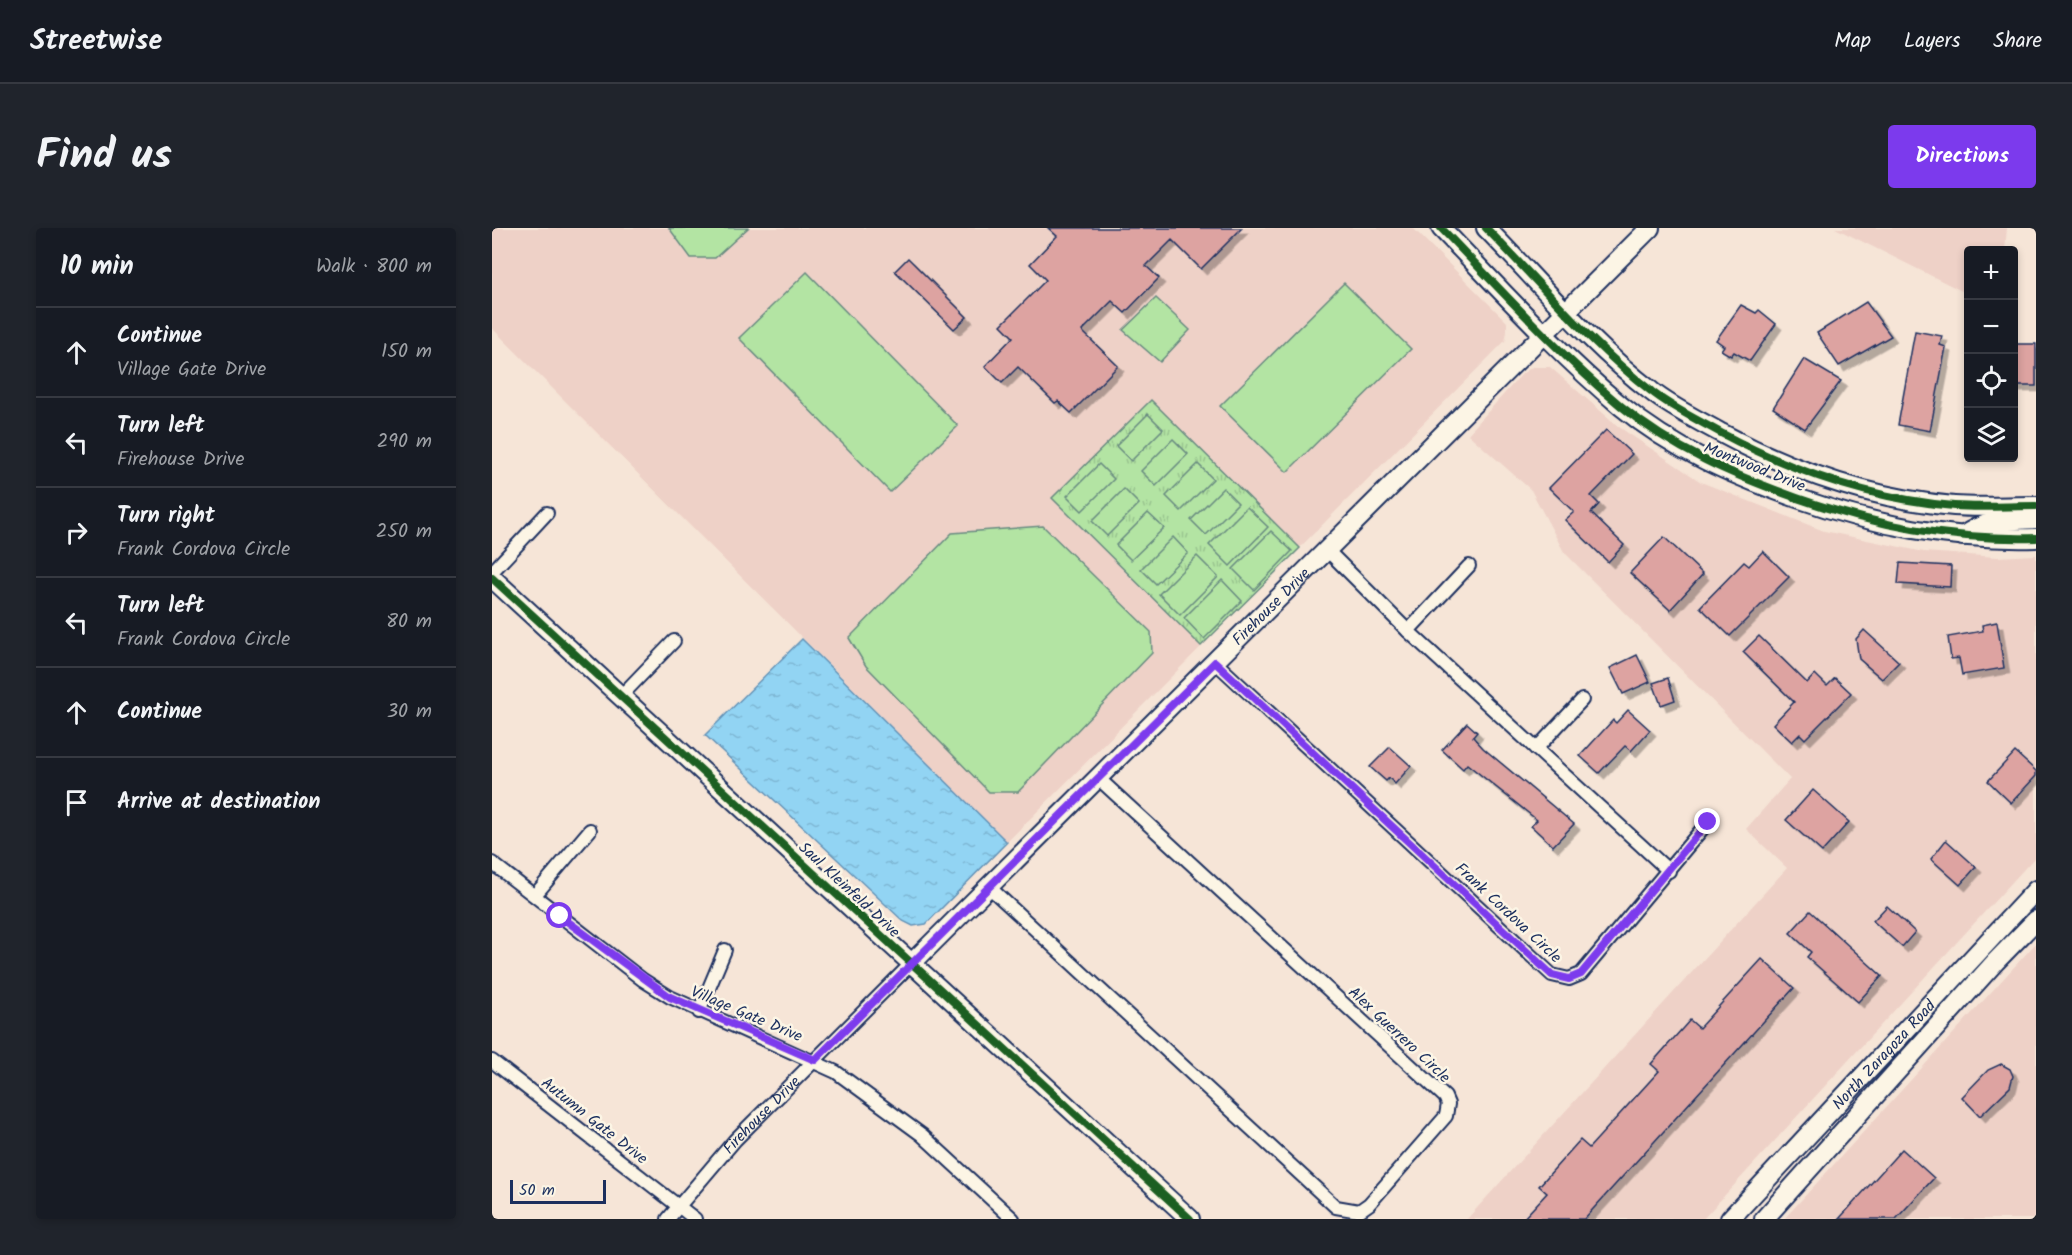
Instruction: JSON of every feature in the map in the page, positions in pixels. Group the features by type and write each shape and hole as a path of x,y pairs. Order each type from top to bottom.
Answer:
{"main road":[{"name":"Montwood Drive","path":"1441,228 1544,334 1622,406 1689,453 1760,485 1863,520 1911,531 1963,536 2036,537"},
{"name":"Montwood Drive","path":"1486,228 1624,369 1654,393 1685,413 1756,451 1809,473 1872,493 1955,506 2036,506"},
{"name":"Firehouse Drive","path":"912,963 1650,228"},
{"path":"1863,520 1872,493"},
{"path":"1963,536 1978,525 2004,520 2036,519"},
{"name":"Saul Kleinfeld Drive","path":"492,578 1191,1219"},
{"name":"North Zaragoza Road","path":"1731,1218 2036,890"},
{"name":"North Zaragoza Road","path":"1764,1219 1995,962 2036,920"},
{"path":"1756,1219 1756,1209 1790,1168 1794,1150"}],"street":[{"path":"492,572 547,513"},
{"path":"1327,550 1408,631 1669,871"},
{"path":"1408,631 1469,566"},
{"path":"621,696 674,641"},
{"name":"Frank Cordova Circle","path":"1215,662 1552,975 1569,979 1581,974 1708,822"},
{"path":"1536,749 1582,700"},
{"name":"Alex Guerrero Circle","path":"989,887 1336,1207 1359,1211 1369,1204 1446,1116 1448,1104 1445,1097 1098,778"},
{"path":"535,895 590,830"},
{"name":"Village Gate Drive","path":"492,863 643,980 699,1012 815,1060 837,1072 898,1116 1013,1219"},
{"path":"699,1012 725,950"},
{"name":"Firehouse Drive","path":"668,1219 735,1140 912,963"},
{"name":"Autumn Gate Drive","path":"492,1061 695,1219"}],"shaded area":[{"path":"492,228 1413,228 1507,322 1507,332 1505,341 1007,842 492,328"},
{"path":"1835,228 2007,228 2005,246 1964,246 1964,292"},
{"path":"1532,367 1550,367 1619,427 1701,482 1824,531 1924,552 1997,557 2036,555 2036,856 1703,1219 1467,1219 1787,868 1746,829 1790,779 1564,552 1531,490 1468,434 1522,374"},
{"path":"2036,943 2036,1219 1784,1219"}],"green space":[{"path":"669,228 748,228 715,258 691,258"},
{"path":"807,272 958,426 890,492 739,338"},
{"path":"1344,283 1411,349 1287,472 1220,406"},
{"path":"1156,298 1190,330 1160,362 1123,330"},
{"path":"1151,400 1300,548 1201,646 1052,498"},
{"path":"1148,414 1163,429 1131,461 1116,446"},
{"path":"1173,439 1188,454 1156,486 1141,471"},
{"path":"1099,464 1114,479 1082,511 1067,496"},
{"path":"1198,464 1213,479 1181,511 1166,496"},
{"path":"1223,488 1238,503 1206,535 1191,520"},
{"path":"1124,489 1139,504 1107,536 1092,521"},
{"path":"1247,507 1268,527 1230,566 1209,545"},
{"path":"1148,513 1164,528 1131,560 1116,545"},
{"path":"1043,526 1151,632 1152,653 1018,792 989,792 866,666 849,638 952,533"},
{"path":"1271,531 1292,551 1254,590 1233,569"},
{"path":"1173,537 1188,553 1156,584 1141,569"},
{"path":"1197,556 1218,577 1180,615 1159,594"},
{"path":"1222,580 1242,601 1204,639 1184,618"}],"water":[{"path":"802,639 1007,842 926,924 913,926 903,921 705,735"}],"building":[{"path":"1048,228 1242,228 1201,269 1172,240 1146,266 1159,278 1125,313 1112,301 1082,331 1118,366 1071,413 1058,401 1055,403 1018,367 1002,383 985,366 1013,337 1001,325 1046,280 1030,264 1057,236"},
{"path":"908,258 967,317 954,329 895,271"},
{"path":"1866,302 1891,336 1839,366 1817,333"},
{"path":"1741,305 1756,313 1759,310 1776,324 1750,361 1734,352 1731,356 1721,350 1724,346 1716,340"},
{"path":"1915,331 1942,336 1940,345 1946,347 1930,431 1898,425"},
{"path":"2018,344 2036,344 2036,386 2018,386"},
{"path":"1804,359 1841,381 1805,429 1773,408"},
{"path":"1606,430 1632,454 1591,496 1599,504 1591,513 1624,545 1608,562 1565,520 1574,512 1549,488"},
{"path":"1664,537 1703,574 1670,610 1630,573"},
{"path":"1763,551 1789,577 1730,636 1700,607 1744,562 1749,566"},
{"path":"1900,563 1951,566 1950,587 1898,584"},
{"path":"1997,622 2004,668 1962,675 1959,658 1951,659 1948,637 1983,631 1982,625"},
{"path":"1864,630 1899,662 1882,679 1859,659 1856,639"},
{"path":"1759,636 1807,683 1815,674 1827,686 1835,678 1851,693 1805,739 1800,734 1792,742 1773,724 1794,702 1743,652"},
{"path":"1637,655 1650,682 1623,694 1610,668"},
{"path":"1668,678 1675,700 1661,705 1653,683"},
{"path":"1628,710 1650,730 1631,751 1625,746 1599,773 1580,756 1613,720 1616,723"},
{"path":"1467,723 1477,732 1473,737 1483,748 1574,824 1553,846 1531,826 1537,820 1467,764 1463,769 1442,750"},
{"path":"1390,747 1411,766 1395,784 1389,778 1386,781 1370,767"},
{"path":"2015,752 2036,771 2036,776 2011,803 1988,781"},
{"path":"1813,790 1849,822 1822,852 1786,820"},
{"path":"1946,840 1976,867 1960,885 1931,859"},
{"path":"1887,906 1915,932 1902,947 1873,921"},
{"path":"1810,911 1882,976 1858,1002 1807,957 1811,952 1790,933"},
{"path":"1762,959 1794,988 1584,1219 1523,1219 1547,1193 1539,1186 1580,1140 1589,1148 1659,1071 1651,1064 1690,1020 1699,1028"},
{"path":"2001,1064 2010,1069 2013,1076 2010,1087 1980,1116 1962,1097 1988,1070"},
{"path":"1902,1149 1934,1178 1896,1219 1839,1219"}],"cycle path":[{"path":"1441,228 1597,385 1641,422 1705,460 1797,498 1885,523 1974,537 2036,538"},
{"path":"1486,228 1586,333 1629,373 1659,397 1721,433 1805,471 1893,497 1954,506 2036,506"},
{"path":"492,578 1190,1219"}],"route":[{"path":"560,916 643,980 670,997 699,1012 815,1060 1215,662 1552,975 1561,979 1575,978 1581,974 1708,822"}]}
